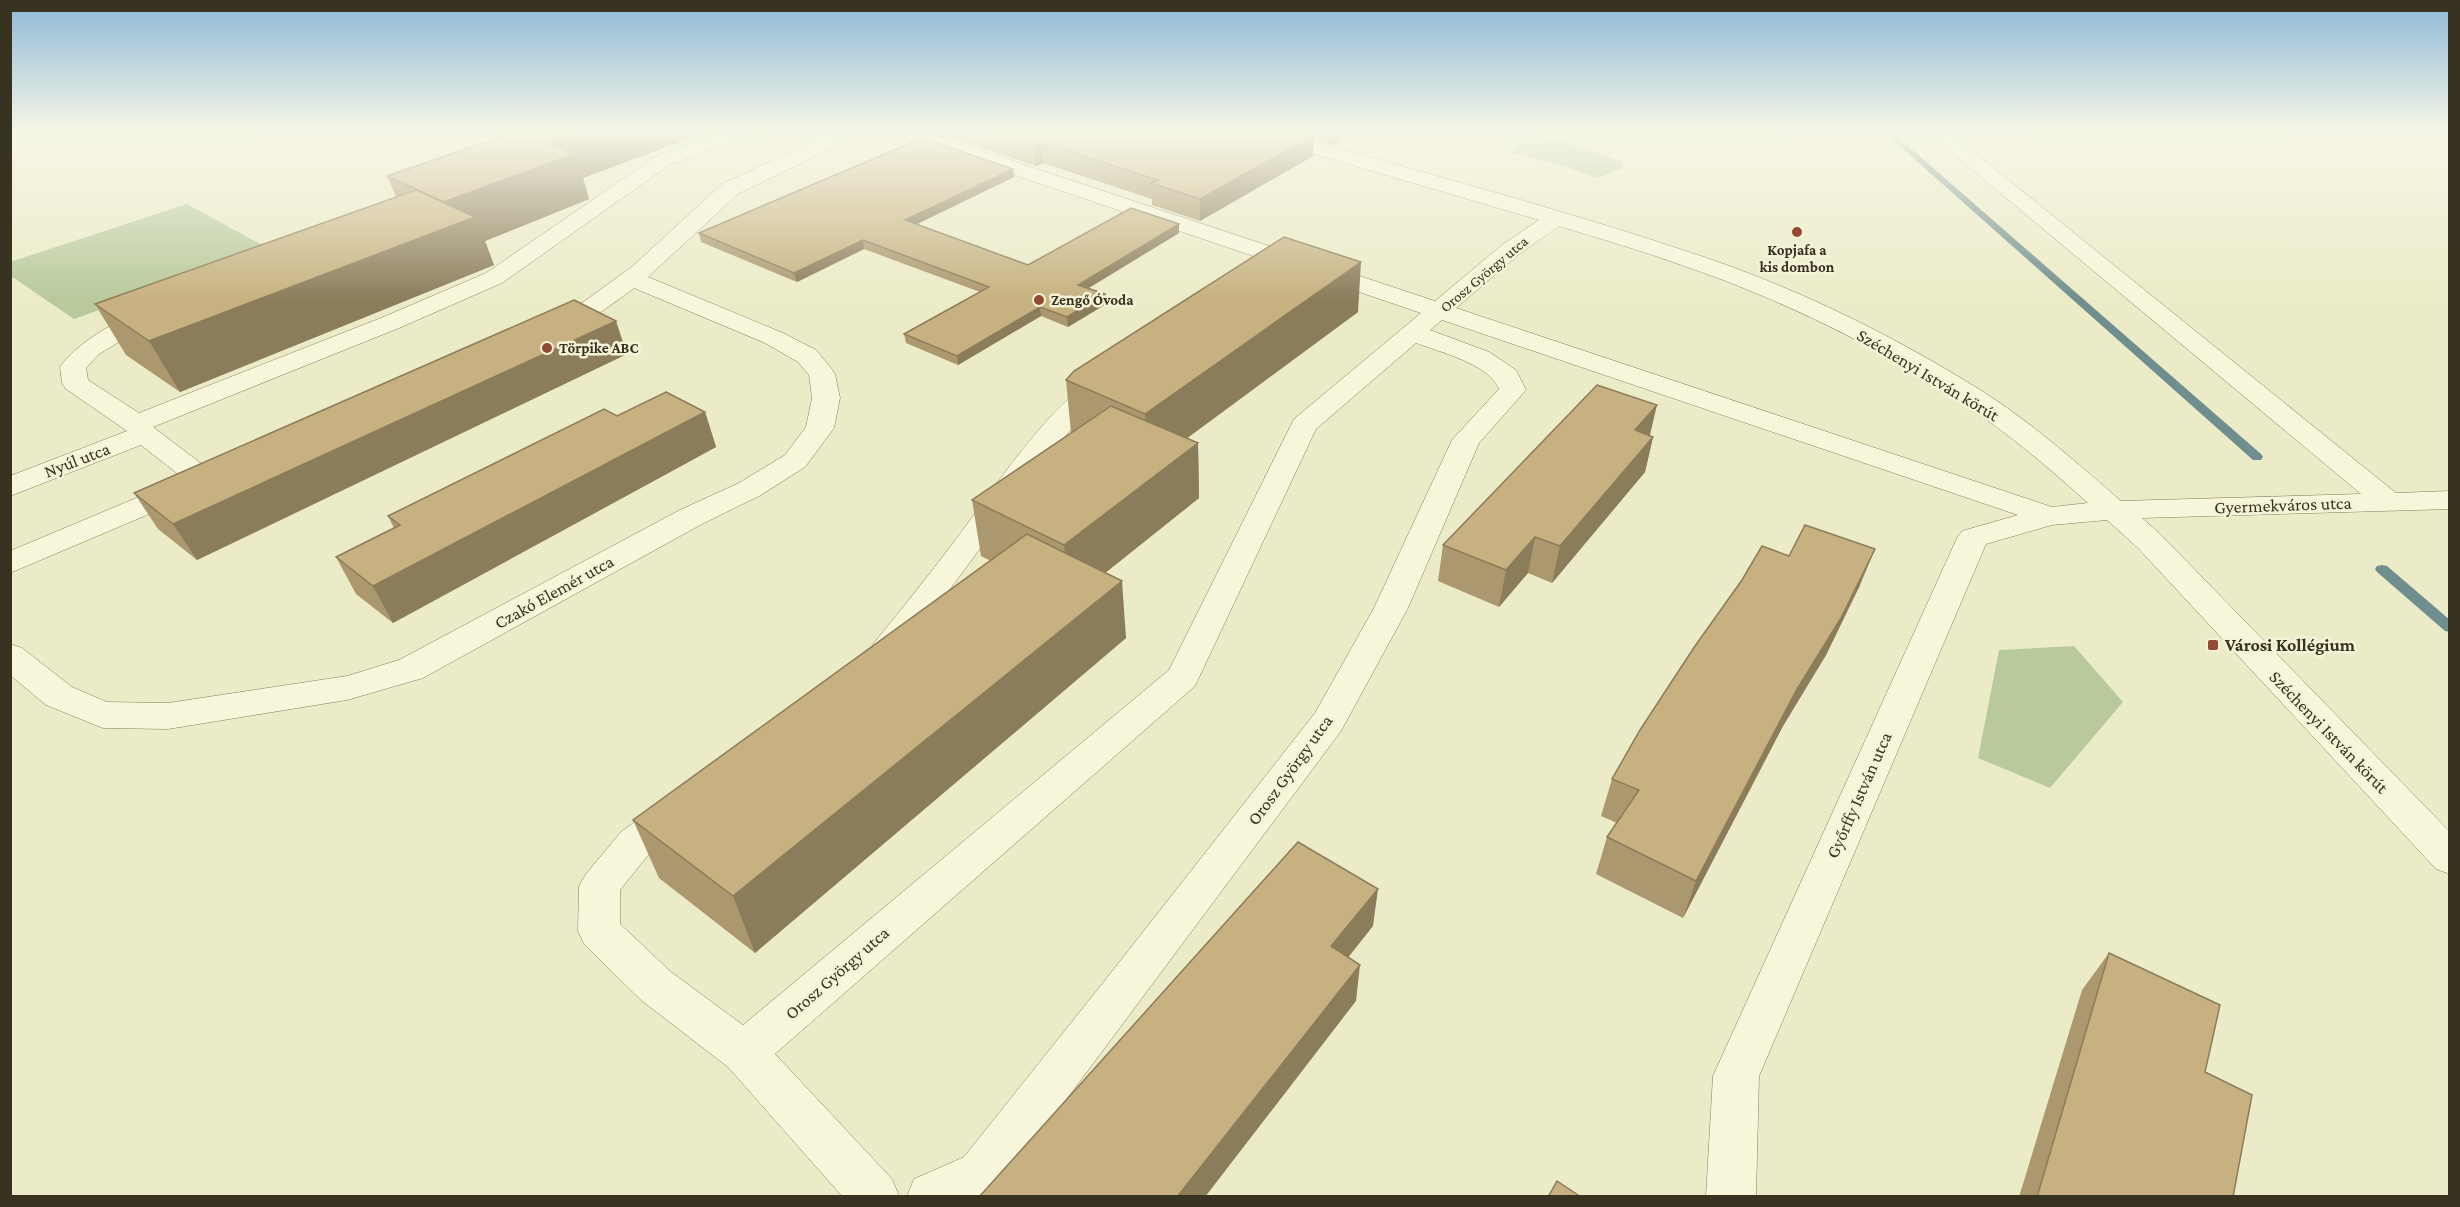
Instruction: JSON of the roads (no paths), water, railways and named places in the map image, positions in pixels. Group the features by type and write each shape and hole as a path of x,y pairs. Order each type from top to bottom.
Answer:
{"street":[{"path":"140,429 495,278 623,188"},
{"path":"530,338 591,308 632,278 731,188"},
{"path":"1076,188 1287,259 1427,322 2050,516"},
{"name":"Széchenyi István körút","path":"1454,188 1694,261 1790,299 1886,346 1974,398 2061,464 2149,541 2450,858"},
{"path":"2006,188 2389,502"},
{"name":"Orosz György utca","path":"744,1052 1183,677 1304,424 1510,250 1556,218"},
{"path":"1257,279 1287,259"},
{"name":"Czakó Elemér utca","path":"10,656 59,696 103,715 168,716 347,688 411,669 692,517 750,489 795,461 820,428 826,398 822,374 807,356 774,338 632,278"},
{"path":"181,309 100,339 83,353 73,368 75,382 140,429 204,480"},
{"name":"Orosz György utca","path":"932,1197 981,1174 1328,722 1391,608 1466,440 1513,390 1507,376 1427,322"},
{"path":"861,677 870,670 927,601 1034,455 1078,402 1123,369"},
{"name":"Nyúl utca","path":"10,487 140,429"},
{"path":"10,563 248,461"},
{"name":"Gyermekváros utca","path":"2116,510 2450,500"},
{"name":"Győrffy István utca","path":"1731,1197 1736,1076 1973,538 2050,516 2116,510"},
{"path":"701,795 635,843 600,886 598,931 656,986 744,1052 874,1197"}],"waterway":[{"path":"1952,188 2257,457"},
{"path":"2382,569 2450,628"}],"place":[{"name":"Kopjafa a kis dombon","path":"1797,232"},
{"name":"Zengő Óvoda","path":"1039,300"},
{"name":"Törpike ABC","path":"547,348"},
{"name":"Városi Kollégium","path":"2213,645"}]}
